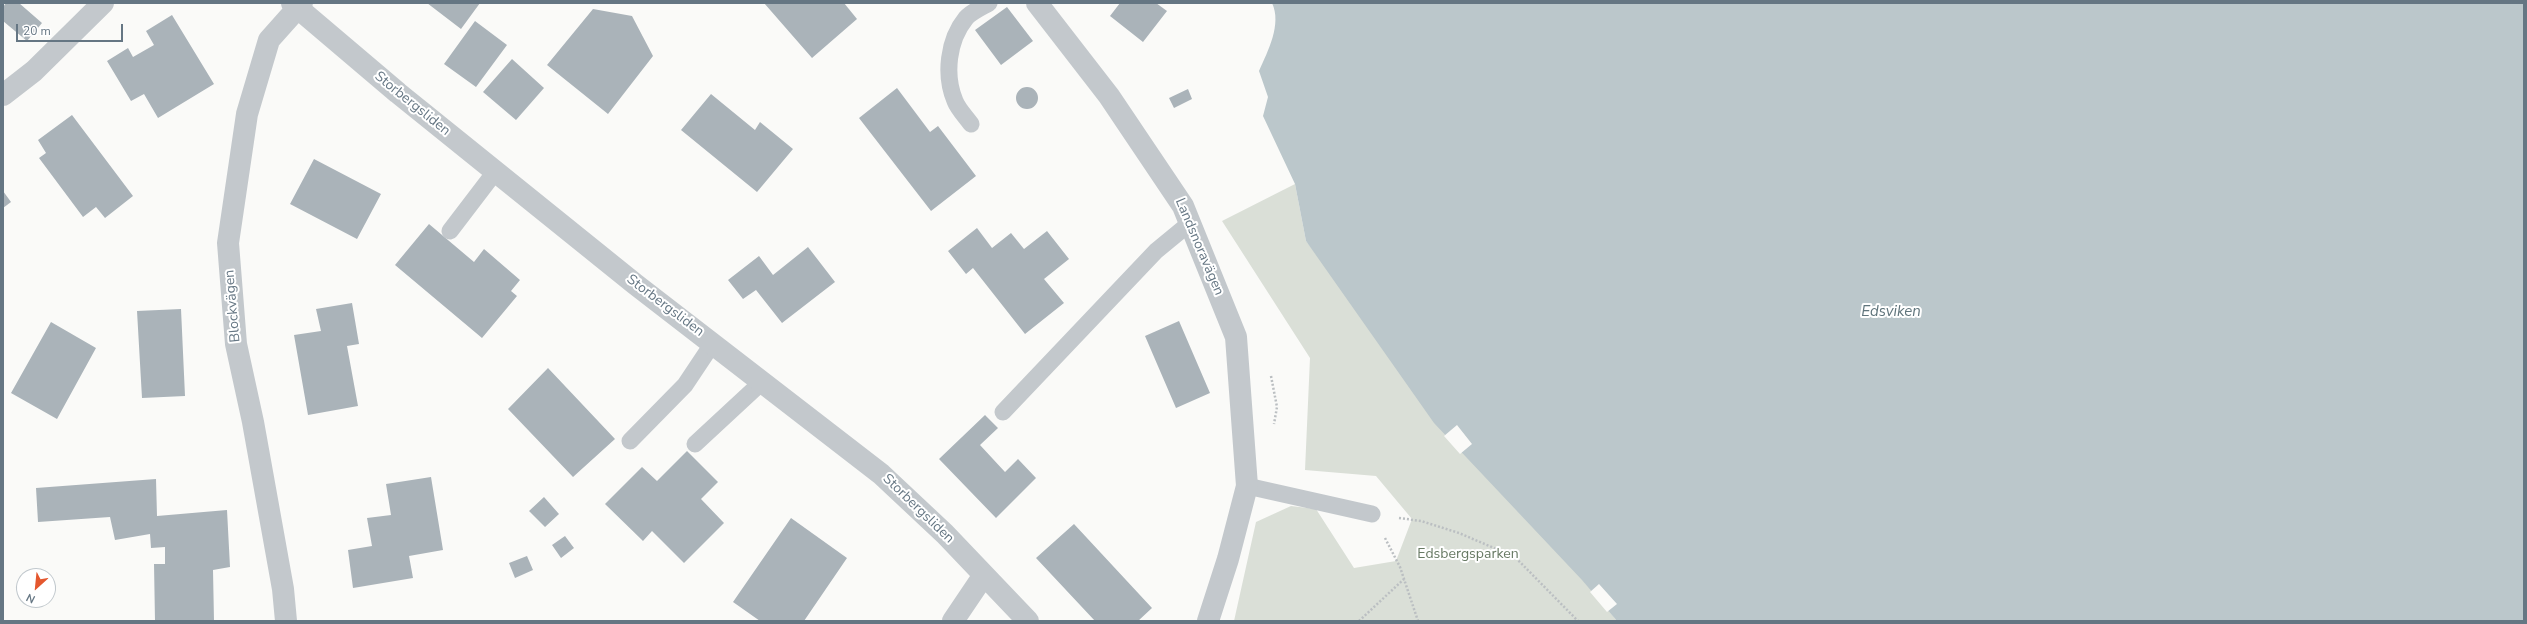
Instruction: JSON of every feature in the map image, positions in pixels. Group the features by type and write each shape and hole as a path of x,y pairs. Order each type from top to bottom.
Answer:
{"street":[{"path":"3,95 34,71 103,3"},
{"name":"Landsnoravägen","path":"1037,3 1109,96 1183,206 1236,337 1247,486 1228,559 1208,621"},
{"name":"Storbergsliden","path":"297,5 496,172 881,474 945,534 1028,621"},
{"name":"Blockvägen","path":"286,621 283,589 255,430 236,344 228,243 247,114 269,40 297,5"},
{"path":"952,621 984,575"}],"lane":[{"path":"971,124 955,103 950,88 949,64 954,39 966,17 989,3"},
{"path":"450,231 496,172"},
{"path":"1003,412 1156,250 1190,223"},
{"path":"630,441 686,385 713,343"},
{"path":"695,444 762,381"},
{"path":"1247,486 1372,514"}],"path":[{"path":"1372,514 1404,579 1418,621"},
{"path":"1372,514 1421,521 1446,529 1515,557 1578,621"},
{"path":"1359,621 1404,579"}],"green space":[{"name":"Edsbergsparken","path":"1295,184 1306,241 1617,621 1234,621 1256,522 1291,506 1316,509 1354,568 1396,561 1412,519 1376,476 1305,470 1310,358 1222,221"}],"water":[{"name":"Edsviken","path":"1272,3 2524,3 2524,621 1617,621 1582,580 1434,423 1306,241 1295,184 1263,116 1268,97 1259,71 1270,46 1275,28 1275,11"}],"pier":[{"path":"1457,425 1472,444 1460,454 1444,436"},
{"path":"1599,584 1617,604 1607,612 1590,592"}],"building":[{"path":"6,3 19,3 42,23 27,41 3,21 3,7"},
{"path":"427,3 480,3 461,29"},
{"path":"764,3 844,3 857,19 812,58"},
{"path":"1120,3 1156,3 1167,11 1143,42 1110,16"},
{"path":"1007,7 1033,41 1001,65 975,30"},
{"path":"593,9 632,16 653,56 608,114 547,65"},
{"path":"172,15 214,84 158,118 144,94 131,101 107,61 128,48 133,57 154,45 146,31"},
{"path":"475,21 507,45 476,87 444,64"},
{"path":"512,59 544,88 516,120 483,92"},
{"path":"1027,87 1035,90 1038,98 1035,106 1027,109 1019,106 1016,98 1019,90"},
{"path":"897,88 930,132 938,126 976,176 931,211 859,118"},
{"path":"1188,89 1192,99 1174,108 1169,98"},
{"path":"711,94 755,130 760,122 793,149 757,192 681,130"},
{"path":"72,115 133,196 105,218 96,207 83,217 39,158 46,153 38,140"},
{"path":"314,159 381,194 357,239 290,204"},
{"path":"3,191 11,202 3,208"},
{"path":"429,224 474,262 484,249 520,280 511,291 517,296 482,338 395,265"},
{"path":"977,228 992,248 1011,233 1024,249 1047,231 1069,259 1044,279 1064,303 1025,334 973,268 966,274 948,251"},
{"path":"808,247 835,282 782,323 756,290 743,299 728,280 759,256 773,275"},
{"path":"352,303 359,344 347,346 358,406 308,415 294,335 321,331 316,309"},
{"path":"181,309 185,396 142,398 137,311"},
{"path":"1179,321 1210,393 1176,408 1145,336"},
{"path":"51,322 96,348 57,419 11,393"},
{"path":"548,368 615,439 573,477 508,409"},
{"path":"985,415 998,428 980,445 1005,472 1018,459 1036,478 996,518 939,459"},
{"path":"687,451 718,482 701,499 724,523 684,563 652,531 643,541 605,504 642,467 657,481"},
{"path":"431,477 443,550 409,556 413,578 353,588 348,550 372,546 367,518 391,515 386,484"},
{"path":"156,479 157,516 227,510 230,567 213,570 214,621 155,621 154,564 165,564 165,547 151,548 150,534 115,540 110,517 38,522 36,488"},
{"path":"544,497 559,514 545,527 529,511"},
{"path":"791,518 847,558 804,621 760,621 733,602"},
{"path":"1074,524 1152,608 1138,621 1095,621 1036,558"},
{"path":"565,536 574,548 561,558 552,545"},
{"path":"527,556 533,570 515,578 509,563"}]}
